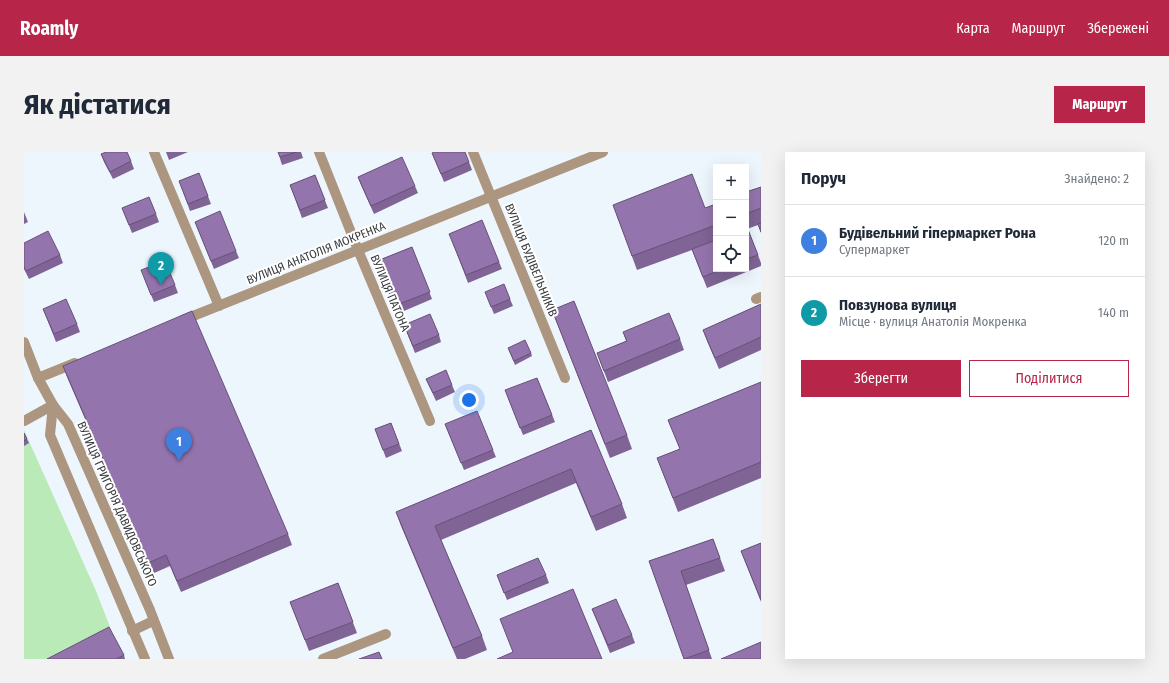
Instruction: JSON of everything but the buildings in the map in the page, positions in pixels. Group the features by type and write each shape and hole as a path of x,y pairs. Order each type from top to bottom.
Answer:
{"street":[{"path":"154,152 219,306"},
{"name":"ВУЛИЦЯ ПАТОНА","path":"319,152 358,250 430,421"},
{"name":"ВУЛИЦЯ БУДІВЕЛЬНИКІВ","path":"473,152 565,378"},
{"name":"ВУЛИЦЯ АНАТОЛІЯ МОКРЕНКА","path":"175,323 603,152"},
{"name":"ВУЛИЦЯ ГРИГОРІЯ ДАВИДОВСЬКОГО","path":"24,342 38,378 53,405 68,424 169,659"},
{"path":"38,378 82,361"},
{"path":"24,421 53,405"},
{"path":"53,405 50,435 145,659"},
{"path":"132,631 153,621"},
{"path":"323,659 386,634"}],"green space":[{"path":"24,430 96,591 112,632 60,659 24,659"}],"place":[{"name":"Повзунова вулиця","path":"161,285"},
{"name":"Будівельний гіпермаркет Рона","path":"179,461"}]}
